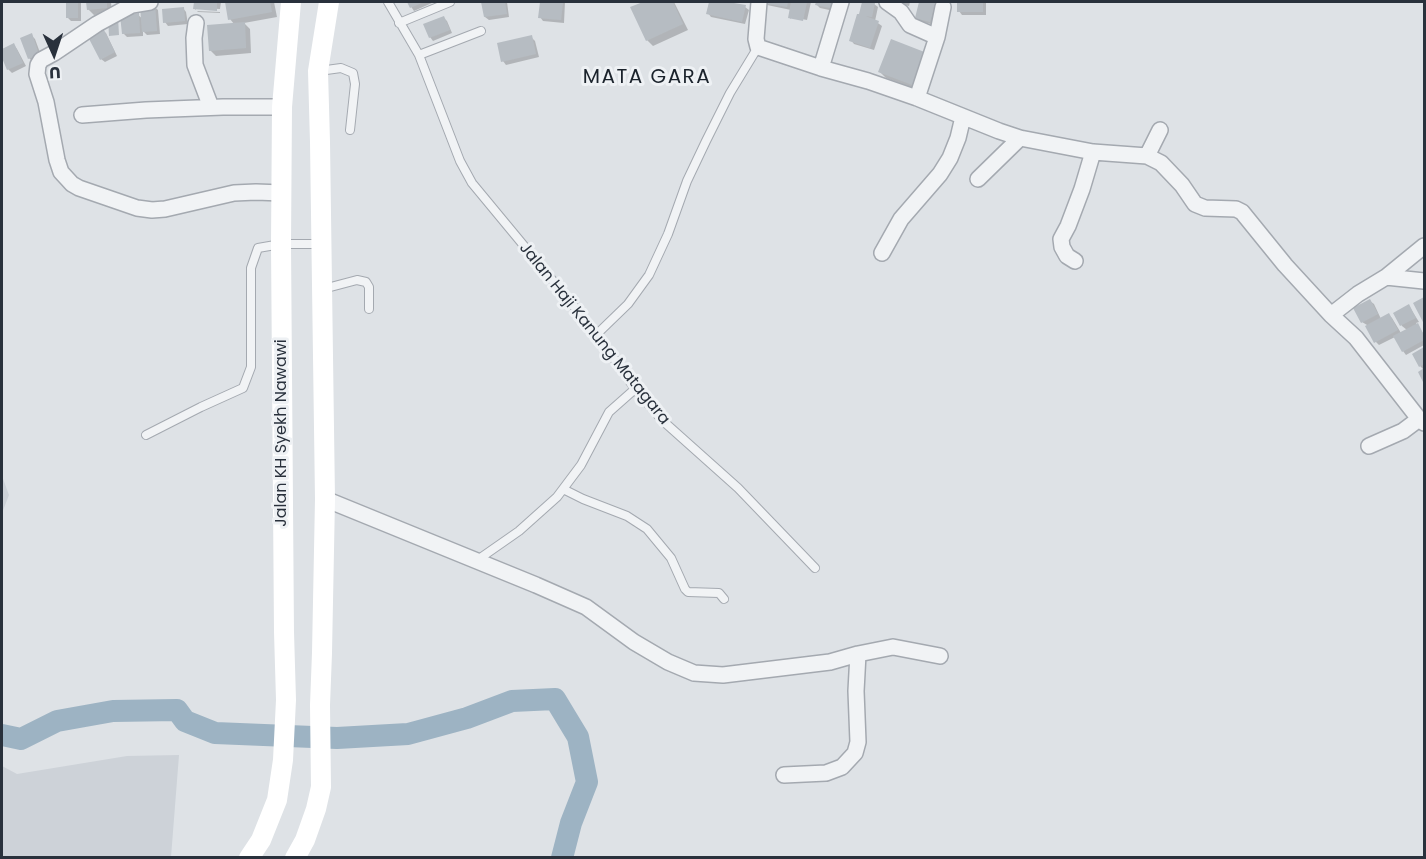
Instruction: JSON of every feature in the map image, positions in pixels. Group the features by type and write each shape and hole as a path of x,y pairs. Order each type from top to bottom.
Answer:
{"main road":[{"name":"Jalan KH Syekh Nawawi","path":"249,858 261,840 278,800 286,700 281,244 282,107 291,2"},
{"path":"295,858 305,840 316,809 321,787 322,762 320,705 325,499 318,71 329,2"}],"street":[{"path":"150,2 132,5 97,24 41,60 38,65 37,74 46,102 61,172 72,184 80,188 129,206 152,210 234,193 282,193"},
{"path":"759,2 756,39 758,47 917,98 1020,138 1093,152 1147,156 1161,163 1196,204 1205,208 1236,209 1242,212 1285,265 1331,315 1356,338 1422,421 1369,446"},
{"path":"821,68 841,2"},
{"path":"887,2 901,12 910,25 937,37"},
{"path":"917,98 937,37 943,8"},
{"path":"196,23 195,65 211,107"},
{"path":"82,115 211,107 282,107"},
{"path":"882,253 901,219 940,174 950,158 963,117"},
{"path":"1147,156 1160,130"},
{"path":"978,178 1020,138"},
{"path":"1075,261 1062,247 1061,239 1082,189 1093,152"},
{"path":"1331,315 1358,294 1386,277 1425,246"},
{"path":"1386,277 1425,281"},
{"path":"325,499 586,607 634,642 668,662 694,673 723,675 830,662 893,647 940,656"},
{"path":"784,775 826,773 843,767 855,753 858,742 856,691 858,654"}],"lane":[{"name":"Jalan Haji Kanung Matagara","path":"388,2 419,55 460,161 472,183 597,334 635,389 663,422 738,488 814,568"},
{"path":"399,23 450,2"},
{"path":"419,55 481,31"},
{"path":"597,334 628,304 650,275 702,149 735,85 758,47"},
{"path":"318,71 341,69 353,73 355,84 350,130"},
{"path":"146,435 243,388 251,368 252,268 258,248 281,244 321,244"},
{"path":"322,289 357,280 366,282 369,287 369,309"},
{"path":"476,561 519,531 557,497 581,465 609,412 635,389"},
{"path":"563,489 627,516 647,529 671,558 685,589 719,594 724,599"}],"shaded area":[{"path":"2,476 9,495 2,513"},
{"path":"179,755 171,857 2,857 2,766 17,774 127,756"}],"building":[{"path":"66,2 78,2 78,18 66,18"},
{"path":"86,2 107,2 107,8 87,10"},
{"path":"194,2 217,2 217,11 193,9"},
{"path":"225,2 270,2 272,12 228,20"},
{"path":"407,2 424,2 410,8"},
{"path":"481,2 505,2 507,14 484,17"},
{"path":"540,2 563,2 561,20 538,18"},
{"path":"643,2 673,2 683,24 646,41 630,7"},
{"path":"709,2 746,5 742,22 706,14"},
{"path":"763,2 788,2 787,7"},
{"path":"791,2 807,2 803,21 788,18"},
{"path":"816,2 832,2 830,8 815,5"},
{"path":"862,2 875,3 872,17 865,16 879,21 870,48 849,41"},
{"path":"919,2 936,2 930,22 915,18"},
{"path":"957,2 983,2 983,12 957,12"},
{"path":"155,5 157,31 142,32 140,6"},
{"path":"184,7 185,21 163,23 162,9"},
{"path":"139,13 140,33 122,34 120,15"},
{"path":"444,16 450,30 429,38 423,24"},
{"path":"118,17 119,35 109,36 108,18"},
{"path":"245,22 246,48 209,51 207,25"},
{"path":"103,28 115,52 100,60 87,35"},
{"path":"32,33 39,55 28,59 20,38"},
{"path":"532,35 536,54 501,62 497,43"},
{"path":"891,39 927,53 915,86 878,72"},
{"path":"14,43 23,63 7,70 2,58 2,49"},
{"path":"1424,297 1424,324 1413,303"},
{"path":"1370,299 1378,314 1361,323 1353,308"},
{"path":"1409,304 1416,318 1400,326 1393,313"},
{"path":"1389,313 1398,330 1374,343 1365,326"},
{"path":"1418,323 1424,340 1402,352 1393,336"},
{"path":"1424,347 1424,364 1419,367 1412,354"},
{"path":"1424,368 1424,384 1418,372"}],"waterway":[{"path":"2,735 21,739 57,721 113,711 177,710 185,721 215,733 337,738 408,734 467,718 512,701 555,699 578,737 587,782 571,823 562,858"}],"district":[{"name":"MATA GARA","path":"647,78"}]}
